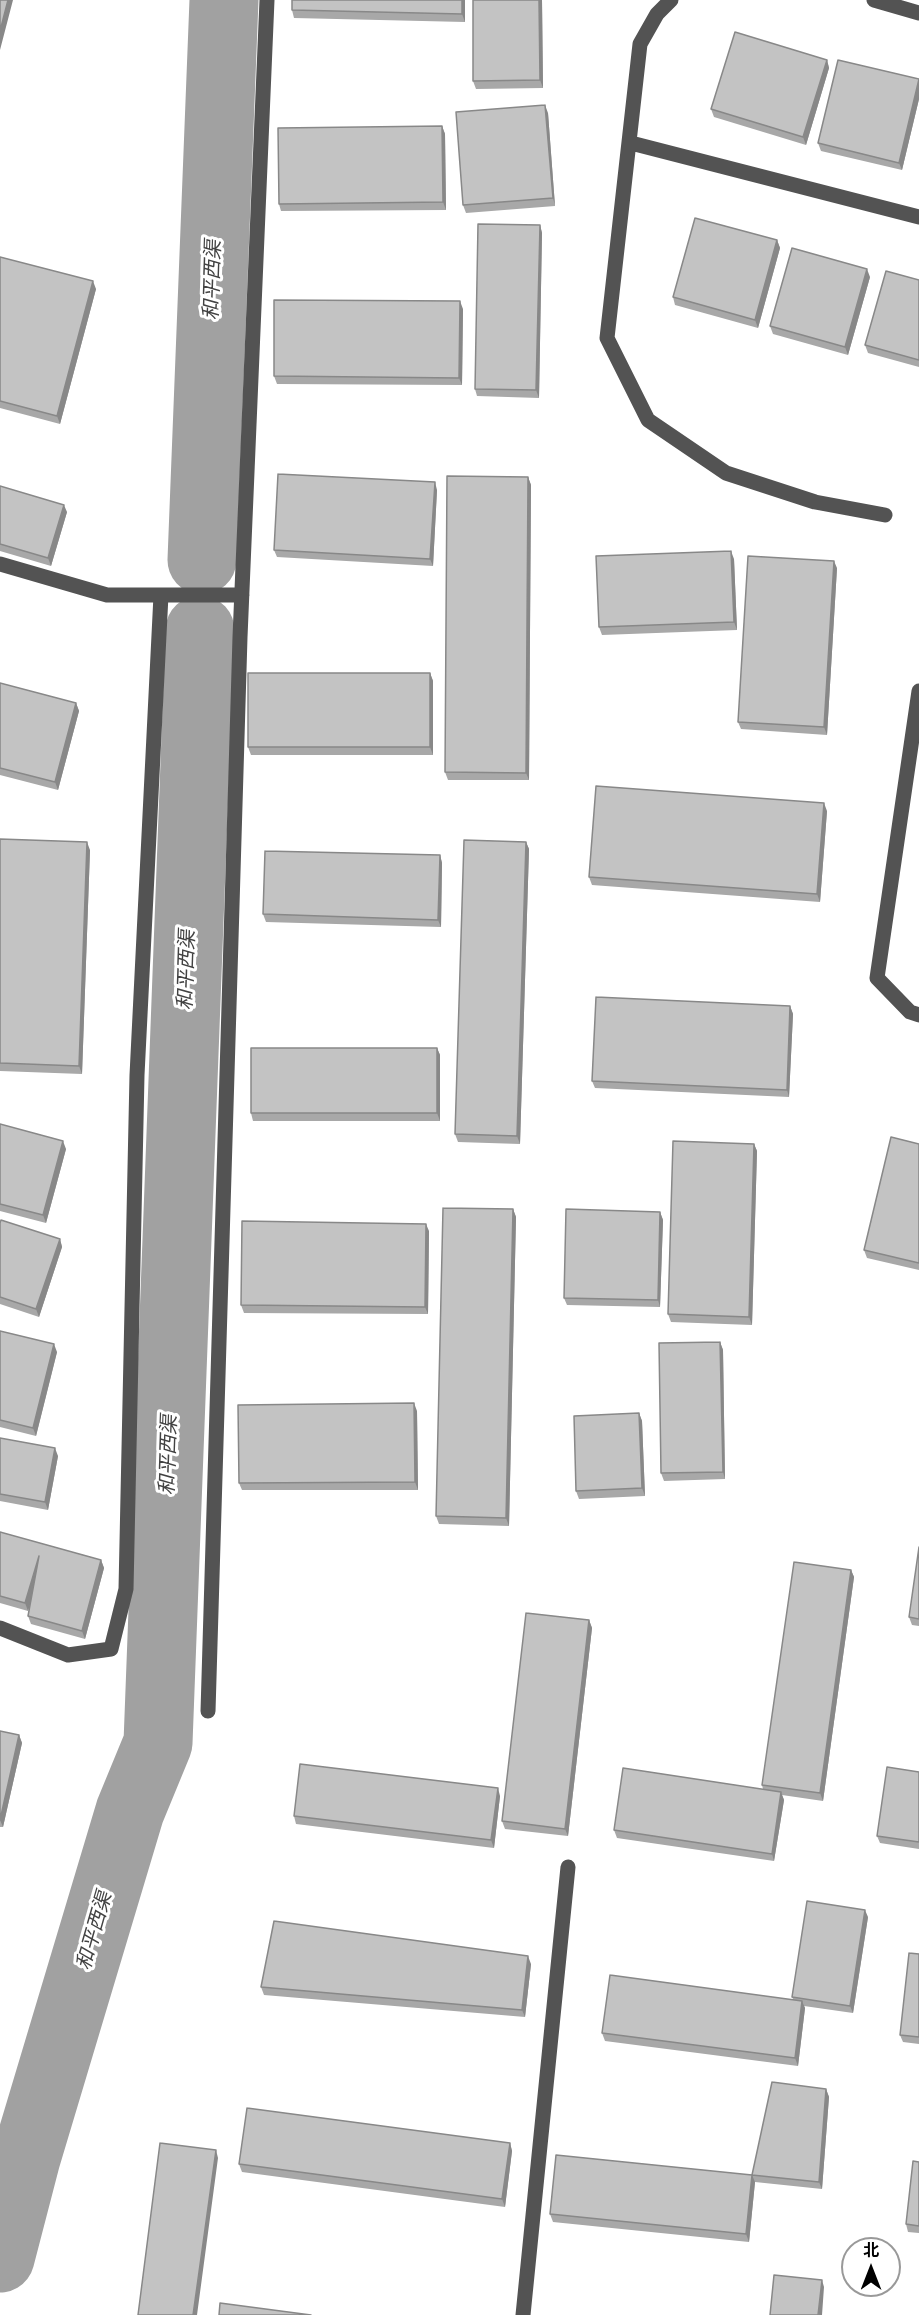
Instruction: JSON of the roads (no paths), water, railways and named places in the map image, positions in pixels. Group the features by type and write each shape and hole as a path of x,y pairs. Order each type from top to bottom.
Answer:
{"street":[{"path":"208,1711 242,595 267,0"},
{"path":"671,0 657,14 640,44 631,142 607,338 648,420 726,473 815,502 885,515"},
{"path":"874,0 919,13"},
{"path":"631,142 919,217"},
{"path":"0,564 107,595 242,595"},
{"path":"0,1628 68,1655 111,1649 126,1589 137,1075 161,595"},
{"path":"919,691 877,978 910,1012 919,1015"},
{"path":"523,2315 568,1867"}],"waterway":[{"name":"和平西渠","path":"202,560 224,0"},
{"name":"和平西渠","path":"0,2258 26,2158 130,1811 158,1743 200,630"}]}
